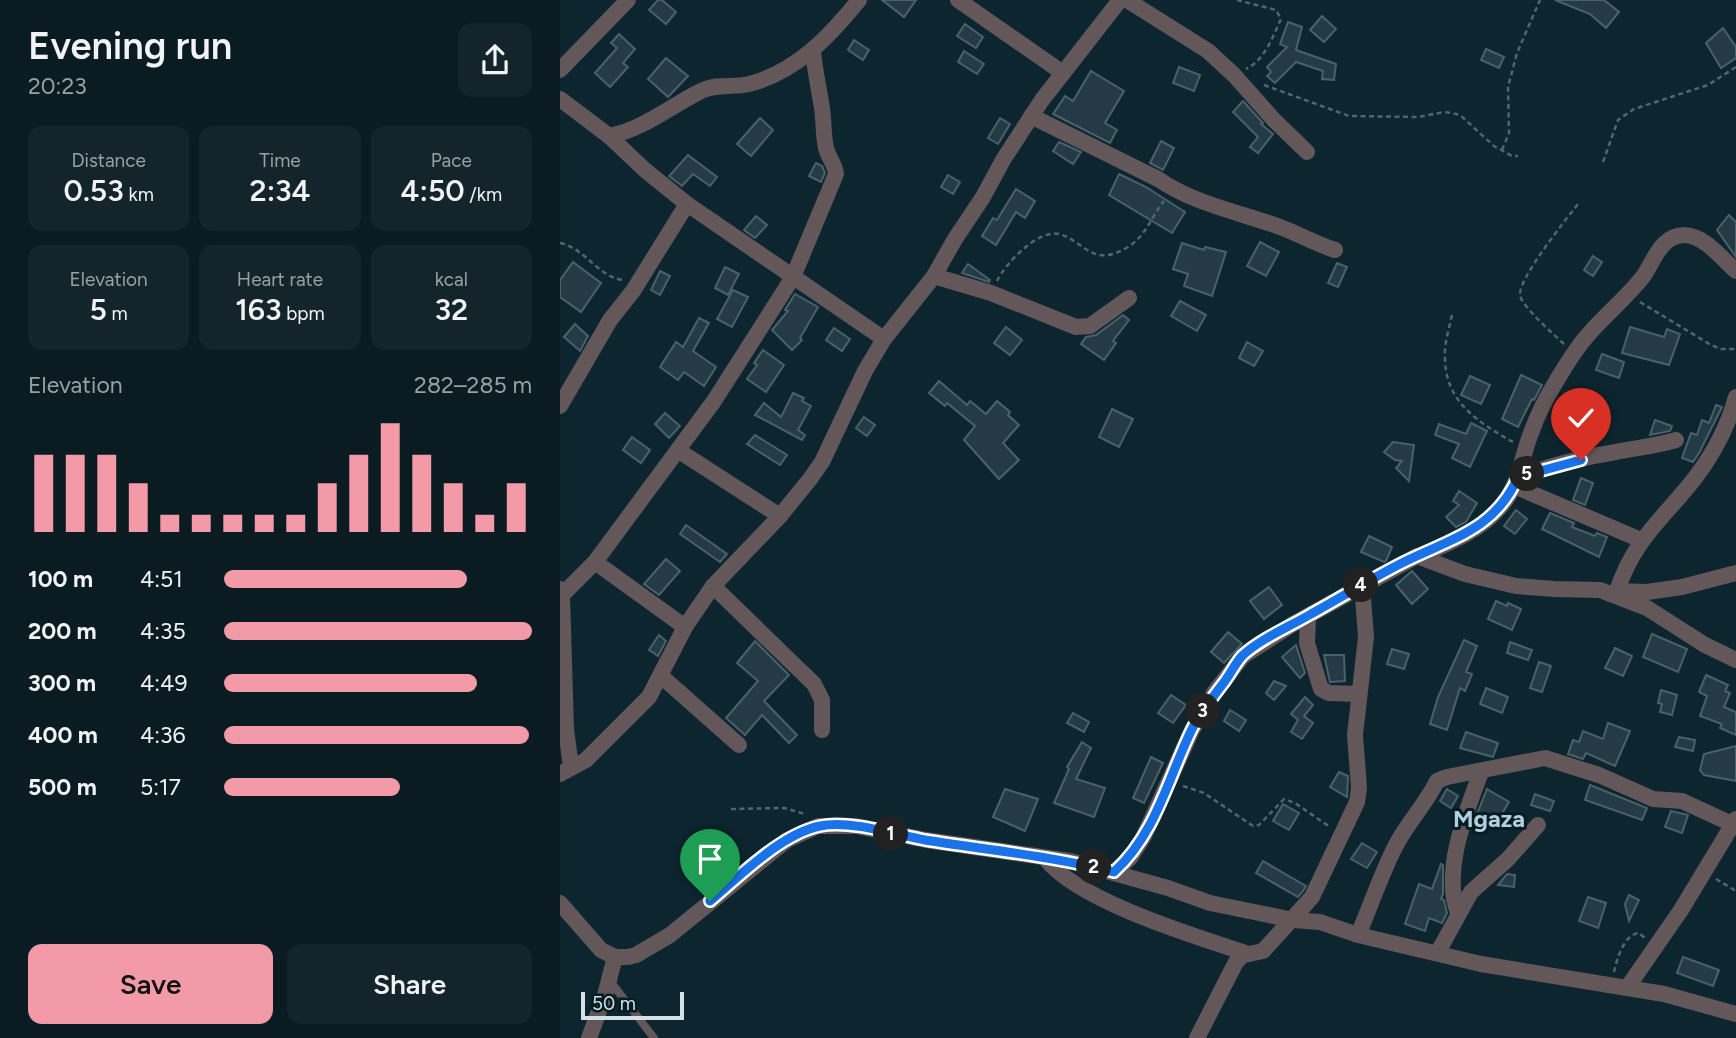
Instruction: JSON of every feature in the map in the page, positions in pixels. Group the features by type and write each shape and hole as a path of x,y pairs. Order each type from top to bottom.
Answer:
{"street":[{"path":"560,70 628,0"},
{"path":"609,136 625,133 647,123 702,90 716,85 749,84 770,76 813,52 859,0"},
{"path":"958,0 1063,72"},
{"path":"813,52 824,138 836,174 793,277 679,451 596,562 561,592 565,770 586,760 649,697 685,627 713,586 780,516 822,462 865,371 884,340 934,276 1031,116 1120,0"},
{"path":"1127,0 1208,51 1307,152"},
{"path":"560,99 609,136 687,204 884,340"},
{"path":"1031,116 1158,179 1174,190 1280,227 1335,250"},
{"path":"560,406 610,320 640,281 687,204"},
{"path":"1114,872 1130,858 1144,836 1201,713 1242,656 1362,585 1460,538 1500,508 1516,482 1539,415 1575,353 1584,339 1645,274 1661,247 1679,236 1688,235 1697,238 1736,271"},
{"path":"934,276 991,293 1076,327 1085,327 1129,298"},
{"path":"1617,592 1629,560 1641,540 1694,479 1733,421 1736,397"},
{"path":"1516,482 1556,465 1676,440"},
{"path":"679,451 780,516"},
{"path":"1516,482 1641,540"},
{"path":"1420,556 1465,574 1516,586 1554,589 1647,592 1736,573"},
{"path":"596,562 685,627"},
{"path":"1197,1038 1236,962 1243,955 1263,951 1312,897 1355,806 1359,788 1355,735 1366,637 1362,585"},
{"path":"713,586 814,684 822,700 822,730"},
{"path":"1600,590 1647,608 1704,645 1736,660"},
{"path":"1308,616 1307,643 1321,689 1329,693 1359,694"},
{"path":"661,676 739,745"},
{"path":"1359,935 1396,846 1409,823 1432,795 1437,781 1534,758 1545,758 1586,771 1653,799 1686,802 1734,822 1627,988"},
{"path":"1458,913 1453,893 1457,849 1466,811 1481,772"},
{"path":"1438,953 1471,892 1508,859 1538,825"},
{"path":"560,903 601,950 615,957 636,955 670,935 787,840 818,826 856,827 1070,861 1114,872 1210,903 1293,920 1320,922 1359,935 1500,968 1676,997 1736,1014"},
{"path":"1045,858 1060,875 1092,894 1151,920 1249,954"},
{"path":"589,1038 610,981 615,957"}],"lane":[{"path":"610,981 654,1038"}],"path":[{"path":"1234,75 1255,65 1268,47 1281,19 1276,10 1237,0"},
{"path":"1502,150 1508,133 1508,87 1517,53 1540,0"},
{"path":"1603,162 1618,120 1633,109 1708,85 1736,67"},
{"path":"1260,84 1349,116 1418,117 1444,112 1460,115 1488,141 1512,156 1518,156"},
{"path":"991,293 1003,269 1042,236 1059,234 1087,252 1100,255 1126,248 1142,236 1156,210 1174,190"},
{"path":"1575,353 1520,296 1521,286 1541,254 1578,204"},
{"path":"560,243 578,250 612,278 640,281"},
{"path":"1627,294 1711,345 1721,349 1736,349"},
{"path":"1452,316 1444,356 1446,373 1453,392 1483,426 1525,450"},
{"path":"1169,785 1186,786 1204,793 1253,826 1259,825 1279,802 1287,799 1343,835"},
{"path":"730,810 784,808 806,815"},
{"path":"1704,871 1736,891"},
{"path":"1609,986 1617,960 1633,933 1644,935 1649,957"}],"building":[{"path":"658,0 662,0 676,12 666,24 649,10"},
{"path":"882,0 916,0 904,17"},
{"path":"1555,0 1604,0 1619,12 1606,28 1590,14"},
{"path":"1322,16 1336,29 1324,42 1310,30"},
{"path":"1288,22 1302,27 1296,50 1336,64 1334,80 1322,79 1323,71 1296,62 1275,83 1267,76 1271,72 1267,67 1287,47 1280,44"},
{"path":"965,24 983,37 976,48 957,36"},
{"path":"1723,28 1736,47 1736,58 1721,68 1706,43"},
{"path":"619,34 635,49 623,63 628,67 610,87 595,73 617,48 611,43"},
{"path":"854,40 869,50 863,60 848,50"},
{"path":"1486,49 1504,57 1499,68 1481,60"},
{"path":"964,51 984,64 977,74 958,62"},
{"path":"666,58 688,76 668,97 648,79"},
{"path":"1179,67 1200,75 1194,91 1173,83"},
{"path":"1091,71 1124,91 1105,123 1117,130 1110,143 1053,114 1065,96 1073,101"},
{"path":"1243,101 1263,123 1261,124 1273,134 1258,153 1250,147 1258,137 1233,112"},
{"path":"760,118 773,130 751,156 737,144"},
{"path":"1000,118 1010,124 998,144 988,138"},
{"path":"1161,141 1174,148 1163,170 1150,163"},
{"path":"1059,142 1081,152 1073,164 1053,151"},
{"path":"688,155 717,177 710,186 693,174 682,186 669,176"},
{"path":"816,163 822,166 825,173 821,182 809,176"},
{"path":"1119,174 1146,187 1185,212 1172,233 1109,195"},
{"path":"948,175 960,182 953,194 941,187"},
{"path":"1016,189 1035,201 1025,218 1016,212 996,245 982,236 993,218 997,220"},
{"path":"1729,215 1736,222 1736,257 1717,230"},
{"path":"756,216 767,225 755,238 744,230"},
{"path":"1260,242 1279,252 1266,276 1247,266"},
{"path":"1182,243 1204,250 1205,247 1226,252 1212,296 1184,286 1188,274 1173,269"},
{"path":"1593,256 1602,262 1593,276 1584,270"},
{"path":"573,262 601,283 581,312 560,297 560,280"},
{"path":"1337,263 1347,267 1338,287 1328,283"},
{"path":"968,264 990,280 989,282 962,273"},
{"path":"725,267 739,274 728,295 715,288"},
{"path":"660,271 670,276 660,295 651,290"},
{"path":"733,290 748,297 732,327 717,319"},
{"path":"795,294 818,307 800,338 802,340 792,350 772,330 788,311 785,310"},
{"path":"1180,301 1206,315 1197,331 1171,316"},
{"path":"1123,315 1129,320 1113,341 1116,343 1104,360 1081,344 1086,337 1096,335"},
{"path":"699,318 709,323 693,351 716,367 704,386 684,372 678,380 660,367 676,342 683,347"},
{"path":"575,324 588,336 580,351 564,337"},
{"path":"1006,327 1022,340 1010,355 994,343"},
{"path":"1630,327 1664,337 1667,329 1680,334 1669,365 1622,353"},
{"path":"834,328 850,339 842,351 826,340"},
{"path":"1247,342 1263,351 1254,366 1239,358"},
{"path":"763,350 784,365 766,392 747,379"},
{"path":"1602,354 1624,362 1619,378 1596,370"},
{"path":"1521,375 1542,385 1518,427 1502,419"},
{"path":"1470,376 1490,385 1481,404 1461,395"},
{"path":"939,381 967,405 970,401 986,414 997,401 1010,412 1008,415 1019,425 1003,443 1019,460 999,479 964,440 975,426 947,403 945,406 929,393"},
{"path":"793,393 804,398 802,401 811,406 798,430 805,435 802,440 755,415 764,403 781,417"},
{"path":"1716,405 1722,407 1699,453 1693,462 1682,458 1691,433 1697,435 1702,420 1709,423"},
{"path":"1112,409 1133,419 1119,447 1099,437"},
{"path":"665,413 680,426 669,438 655,424"},
{"path":"864,417 875,425 867,436 856,428"},
{"path":"1655,420 1672,426 1670,431 1650,435"},
{"path":"1471,423 1487,431 1470,467 1452,458 1459,444 1435,435 1439,424 1466,434"},
{"path":"755,435 787,455 780,465 747,444"},
{"path":"632,437 650,450 641,463 623,450"},
{"path":"1393,442 1414,445 1409,481 1396,468 1402,461 1395,460 1384,452"},
{"path":"1581,478 1593,483 1585,505 1573,500"},
{"path":"1459,491 1477,503 1466,522 1456,527 1446,517 1459,505 1453,501"},
{"path":"1516,510 1527,519 1515,534 1504,526"},
{"path":"1550,513 1574,523 1572,527 1595,536 1597,533 1607,537 1599,557 1542,529"},
{"path":"686,525 727,554 720,562 680,534"},
{"path":"1369,536 1392,547 1386,561 1361,552"},
{"path":"666,559 680,571 659,595 644,584"},
{"path":"1412,571 1428,589 1412,604 1396,585"},
{"path":"1269,587 1282,605 1264,619 1250,601"},
{"path":"1496,601 1521,609 1512,630 1488,619"},
{"path":"1228,632 1242,644 1224,663 1211,652"},
{"path":"1652,634 1687,649 1678,672 1643,657"},
{"path":"659,635 666,641 658,656 649,650"},
{"path":"1464,640 1477,646 1466,672 1472,674 1465,691 1460,688 1447,730 1430,724 1438,697"},
{"path":"755,641 789,675 764,701 797,735 789,743 762,715 745,735 726,718 758,681 737,663"},
{"path":"1510,642 1532,650 1528,660 1507,653"},
{"path":"1296,645 1305,673 1300,678 1282,657"},
{"path":"1615,648 1632,656 1623,676 1605,668"},
{"path":"1392,649 1409,654 1404,669 1387,664"},
{"path":"1324,655 1344,655 1345,681 1330,682"},
{"path":"1539,662 1551,666 1542,692 1530,688"},
{"path":"1706,675 1728,685 1725,691 1730,693 1724,707 1736,712 1736,735 1720,728 1722,724 1700,716 1707,696 1699,692"},
{"path":"1274,681 1286,686 1274,700 1266,693"},
{"path":"1486,688 1508,697 1502,713 1480,704"},
{"path":"1661,690 1677,695 1672,715 1660,712 1662,704 1658,703"},
{"path":"1171,695 1186,705 1173,723 1158,713"},
{"path":"1305,697 1313,705 1304,716 1313,723 1302,739 1291,732 1298,720 1291,714"},
{"path":"1230,710 1246,720 1239,731 1224,721"},
{"path":"1073,713 1089,722 1084,732 1067,723"},
{"path":"1608,723 1630,731 1615,766 1586,753 1583,759 1568,754 1573,740 1579,742 1583,731 1603,739"},
{"path":"1466,732 1498,743 1493,757 1460,748"},
{"path":"1679,737 1695,740 1693,751 1675,747"},
{"path":"1082,742 1091,748 1076,779 1105,788 1094,817 1054,803 1069,769 1067,767"},
{"path":"1736,746 1736,781 1704,775 1700,770 1704,754"},
{"path":"1151,757 1163,763 1144,803 1133,798"},
{"path":"1339,772 1348,776 1347,797 1330,787"},
{"path":"1590,785 1647,808 1642,820 1585,800"},
{"path":"1005,789 1038,799 1025,831 993,817"},
{"path":"1447,789 1458,796 1451,808 1440,801"},
{"path":"1487,789 1509,802 1495,825 1477,814"},
{"path":"1535,794 1554,801 1550,811 1531,805"},
{"path":"1283,804 1299,813 1289,830 1273,821"},
{"path":"1671,811 1688,815 1682,833 1665,827"},
{"path":"1362,843 1377,852 1367,868 1351,859"},
{"path":"1263,861 1306,886 1298,897 1256,873"},
{"path":"1441,864 1441,899 1444,900 1447,913 1442,923 1429,918 1425,931 1405,924 1419,884 1432,889"},
{"path":"1507,874 1515,875 1514,887 1498,885"},
{"path":"1629,895 1639,900 1629,921 1625,904"},
{"path":"1588,897 1606,903 1598,928 1579,921"},
{"path":"1683,957 1719,970 1713,986 1677,973"}],"district":[{"name":"Mgaza","path":"1489,819"}],"route":[{"path":"710,901 787,840 818,826 856,827 1070,861 1114,872 1130,858 1144,836 1201,713 1242,656 1387,571 1460,538 1482,524 1500,508 1518,477 1581,460"}]}
